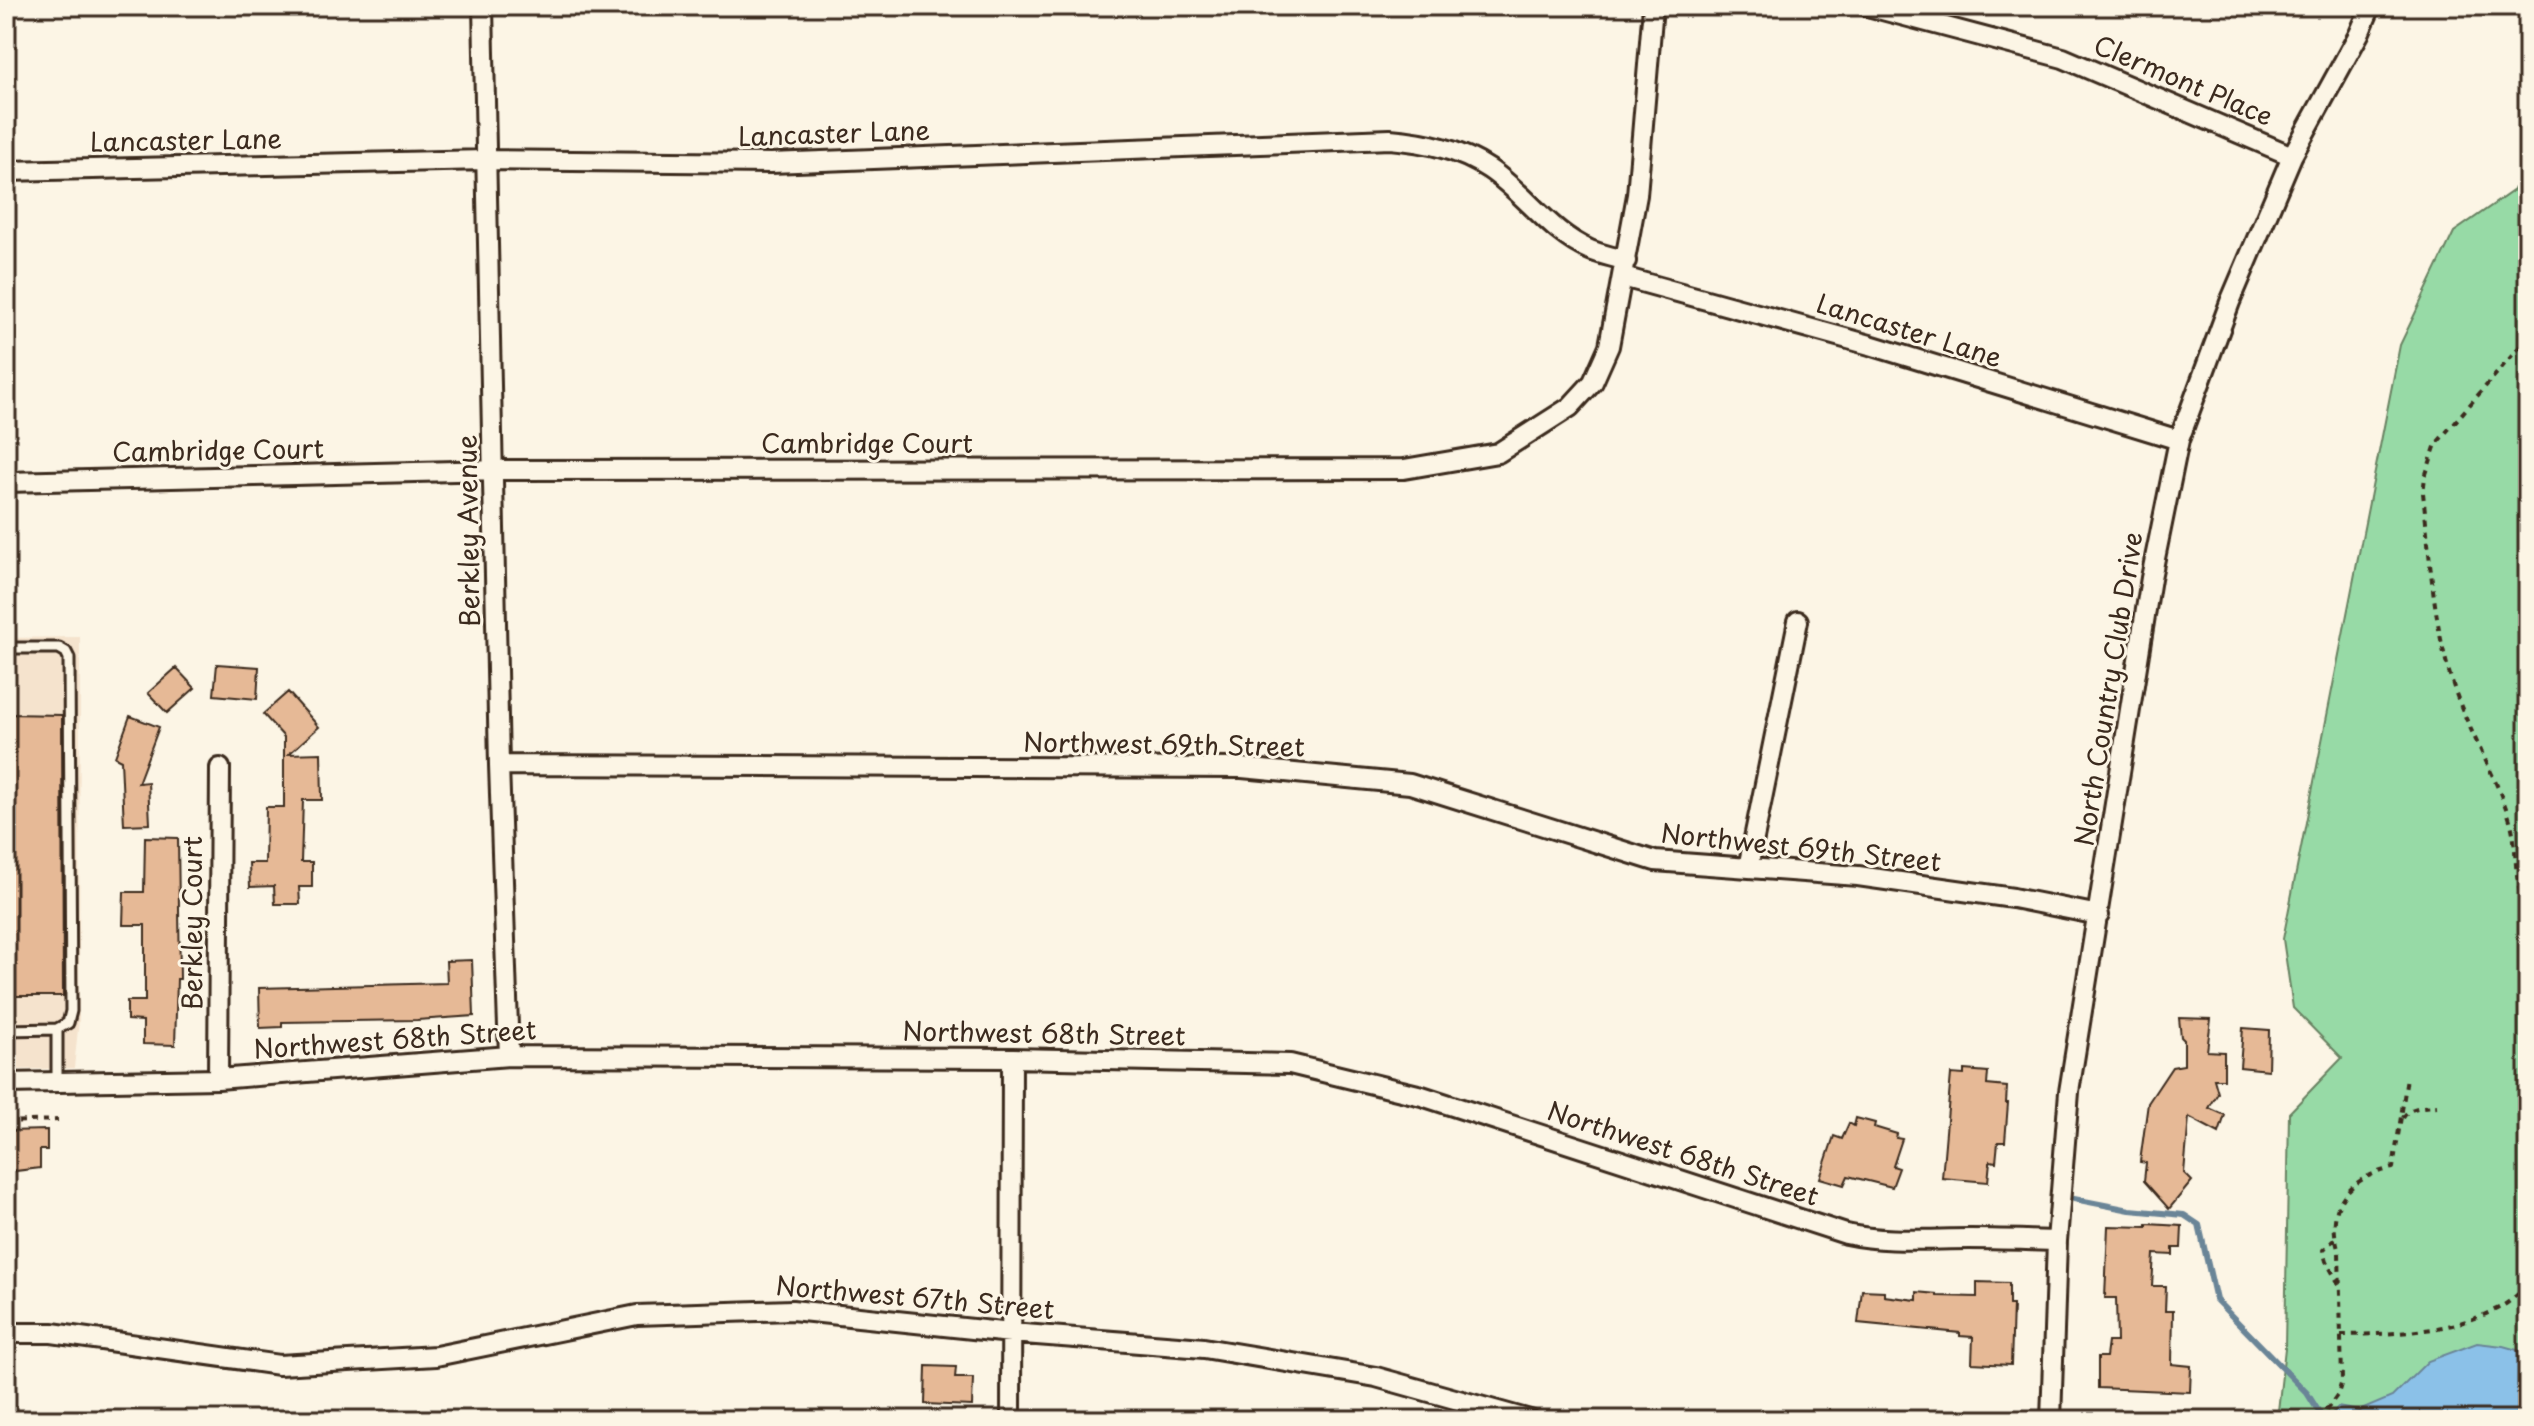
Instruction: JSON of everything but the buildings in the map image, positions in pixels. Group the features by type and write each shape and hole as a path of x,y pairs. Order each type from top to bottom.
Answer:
{"street":[{"name":"Berkley Avenue","path":"483,6 499,765 509,1056"},
{"name":"Cambridge Court","path":"6,482 495,470 1404,469 1498,453 1570,407 1593,382 1609,346 1637,195 1653,6"},
{"name":"Clermont Place","path":"1867,6 2063,58 2292,156"},
{"name":"North Country Club Drive","path":"2051,1420 2057,1241 2069,1092 2151,578 2179,440 2230,302 2292,156 2359,34 2371,6"},
{"name":"Lancaster Lane","path":"6,171 486,160 771,163 1401,140 1425,142 1461,154 1490,170 1557,229 1625,269 2179,440"},
{"path":"1748,868 1798,621"},
{"name":"Northwest 69th Street","path":"499,765 1242,768 1410,784 1655,861 1858,876 2013,898 2099,915"},
{"name":"Berkley Court","path":"218,1079 220,768"},
{"name":"Northwest 68th Street","path":"6,1083 218,1079 509,1056 1012,1058 1290,1064 1422,1096 1846,1234 1896,1241 2057,1241"},
{"path":"1011,1420 1012,1058"},
{"name":"Northwest 67th Street","path":"6,1333 52,1333 279,1365 436,1356 637,1315 792,1310 1011,1333 1204,1348 1376,1377 1530,1420"}],"lane":[{"path":"6,648 51,647 66,652 69,658 71,1011 68,1023 57,1029 6,1030"},
{"path":"57,1029 57,1080"}],"path":[{"path":"2528,337 2436,444 2423,493 2438,628 2459,703 2495,777 2511,821 2516,880 2528,912"},
{"path":"2319,1420 2338,1394 2342,1381 2336,1210 2344,1193 2360,1179 2393,1168 2407,1078"},
{"path":"2401,1124 2405,1114 2414,1109 2437,1106"},
{"path":"6,1122 58,1120"},
{"path":"2335,1239 2323,1250 2339,1284"},
{"path":"2341,1335 2406,1332 2456,1324 2504,1305 2528,1286"}],"shaded area":[{"path":"80,637 79,1019 74,1068 6,1070 6,638"}],"green space":[{"path":"2528,152 2528,1420 2277,1420 2285,1348 2289,1113 2342,1058 2293,1008 2283,939 2400,345 2454,232 2514,190"}],"water":[{"path":"2477,1343 2528,1353 2528,1420 2326,1420 2338,1407 2359,1411 2392,1397 2428,1361"}],"waterway":[{"path":"2074,1199 2130,1210 2184,1215 2199,1225 2216,1300 2307,1393 2324,1420"}]}
